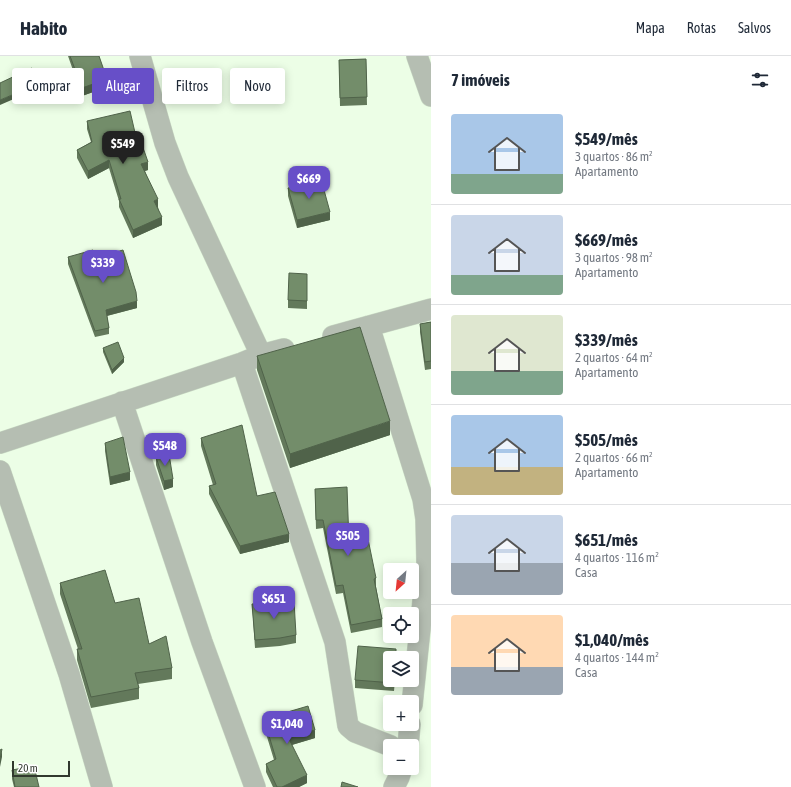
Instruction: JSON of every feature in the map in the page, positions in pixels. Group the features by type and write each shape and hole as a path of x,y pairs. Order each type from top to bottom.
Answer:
{"street":[{"path":"140,56 165,143 178,177 261,355"},
{"path":"417,56 431,96"},
{"path":"0,443 242,363 261,355 431,309"},
{"path":"369,326 423,499 426,519 429,564 413,695"},
{"path":"242,363 335,642 348,726 356,732 383,743"},
{"path":"122,402 202,642 254,787"},
{"path":"0,471 69,674 102,787"},
{"path":"394,787 400,775"}],"building":[{"path":"70,56 99,56 103,68 92,68 92,84 84,87 84,68 74,68"},
{"path":"366,59 367,97 340,98 339,60"},
{"path":"12,77 12,95 0,100 0,83"},
{"path":"130,111 136,137 139,136 148,162 141,164 158,199 154,201 162,217 133,230 119,199 121,199 109,160 88,171 77,150 92,142 87,121"},
{"path":"321,179 330,212 297,220 288,188"},
{"path":"93,250 95,258 123,250 136,292 137,301 106,310 109,328 95,331 68,257"},
{"path":"289,273 307,274 307,301 288,300"},
{"path":"431,322 431,361 425,362 420,324"},
{"path":"360,327 390,421 290,454 257,356"},
{"path":"118,342 124,358 112,370 103,348"},
{"path":"242,425 257,496 275,492 289,534 240,546 209,486 216,484 201,438"},
{"path":"123,437 130,472 110,477 105,443"},
{"path":"169,454 173,479 164,481 156,457"},
{"path":"347,487 349,543 368,539 382,619 351,625 343,585 336,586 323,520 316,520 315,489"},
{"path":"105,570 115,603 139,598 149,644 166,636 172,668 135,673 139,688 91,697 77,649 82,649 60,583"},
{"path":"294,601 296,635 255,640 252,604"},
{"path":"358,646 396,649 396,651 383,651 383,682 355,680"},
{"path":"308,706 315,730 288,737 307,775 282,787 277,787 266,764 276,759 264,719"},
{"path":"34,766 39,787 15,787 12,770"},
{"path":"342,782 358,787 341,787"}]}
